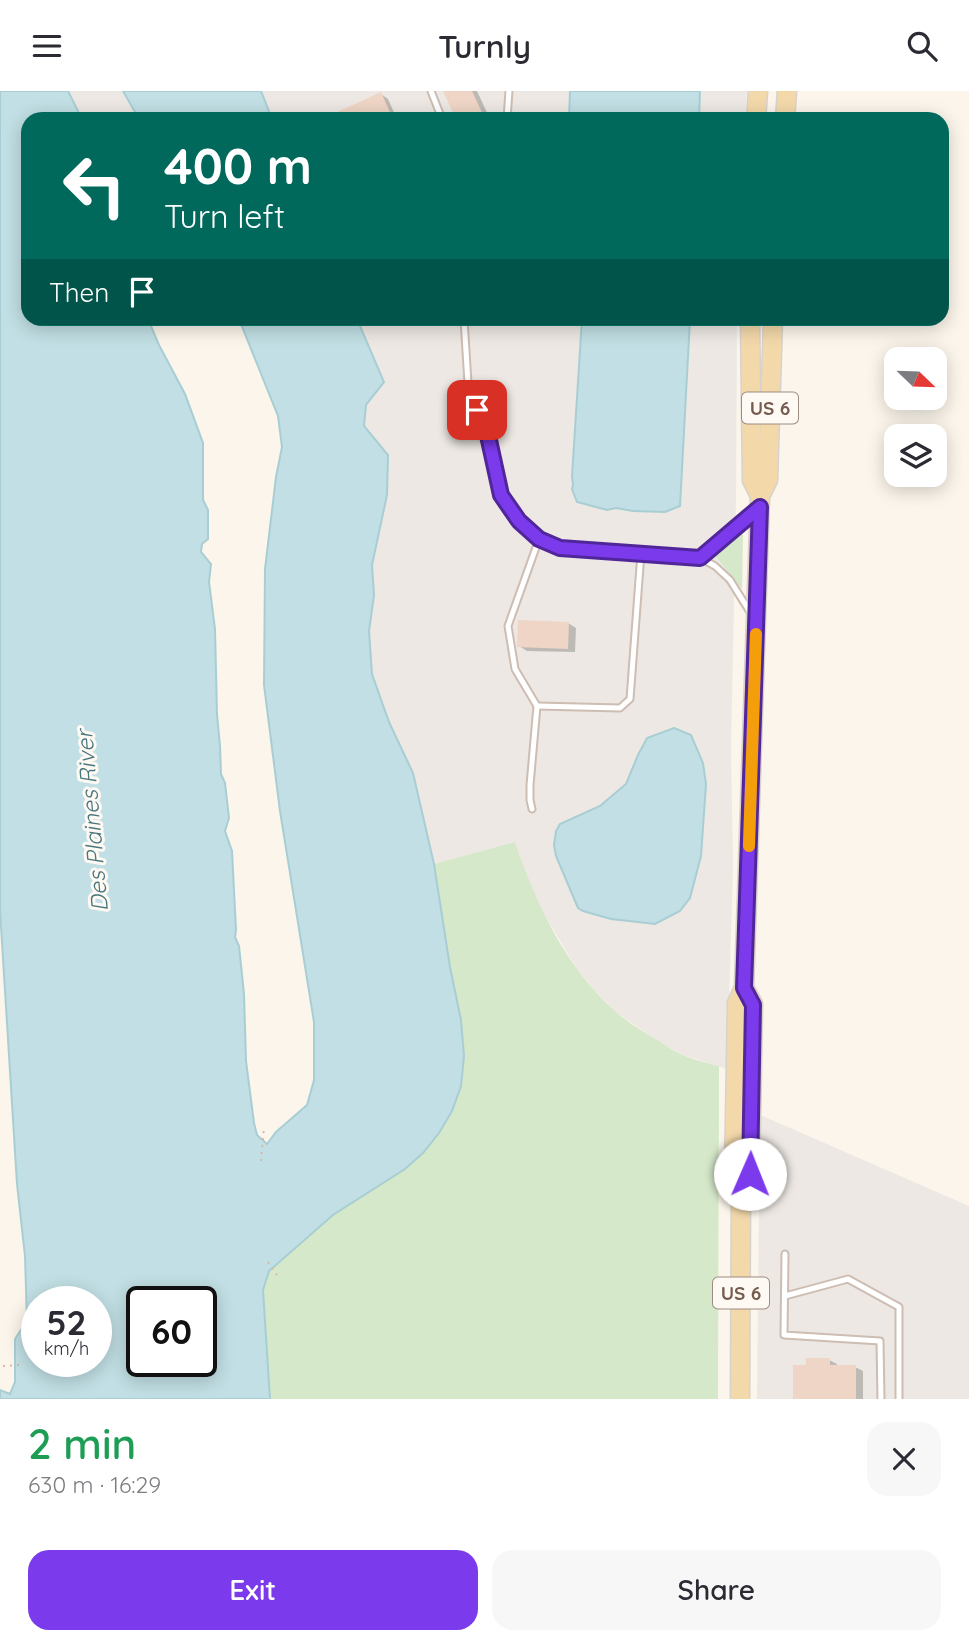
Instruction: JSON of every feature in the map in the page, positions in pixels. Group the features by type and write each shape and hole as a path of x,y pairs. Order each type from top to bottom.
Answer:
{"main road":[{"path":"756,112 758,91"},
{"path":"786,112 787,91"},
{"name":"US 6","path":"750,326 752,480 760,502"},
{"name":"US 6","path":"740,1399 741,1187 734,1176 735,1063 737,1003 744,988 760,502 768,480 773,326"}],"lane":[{"path":"431,91 439,112"},
{"path":"508,112 509,91"},
{"path":"464,326 468,383 487,431 501,495 519,521 539,539 560,548 700,558 715,566 730,580 757,621"},
{"path":"700,558 760,502"},
{"path":"532,809 530,785 537,706 515,669 508,626 539,539"},
{"path":"537,706 620,708 630,699 641,554"},
{"path":"785,1254 784,1335 880,1341 881,1399"},
{"path":"785,1296 848,1279 899,1307 899,1399"}],"path":[{"path":"261,1161 264,1127"},
{"path":"268,1262 277,1275"},
{"path":"3,1366 20,1365"}],"shaded area":[{"path":"68,91 123,91 135,112 78,112"},
{"path":"261,91 747,91 746,112 269,112"},
{"path":"358,326 737,326 731,750 733,866 727,1069 683,1055 659,1042 616,1012 596,992 577,969 542,911 515,842 434,864 413,773 389,722 372,674 369,631 374,595 372,565 387,495 388,455 364,426 366,405"},
{"path":"760,1115 969,1206 969,1399 757,1399"}],"green space":[{"path":"737,534 743,534 742,589 716,557 719,550"},
{"path":"515,842 532,888 554,933 581,975 597,994 625,1019 674,1051 719,1066 718,1399 270,1399 263,1290 269,1271 333,1215 405,1169 423,1153 452,1111 461,1086 461,1020 434,864"}],"water":[{"name":"Des Plaines River","path":"0,91 68,91 78,112 21,112 21,326 151,326 185,394 203,443 203,500 208,510 208,539 202,544 201,552 211,564 209,582 215,629 221,774 225,783 229,818 225,831 232,851 235,937 239,946 246,1061 257,1135 267,1144 276,1132 307,1105 314,1080 314,1022 280,811 264,685 265,569 282,447 278,416 242,326 360,326 384,382 366,405 364,426 388,455 387,495 372,565 374,595 369,631 372,674 389,722 413,773 434,864 461,1020 464,1056 461,1086 452,1111 423,1153 405,1169 333,1215 269,1271 263,1290 270,1399 0,1399 0,1390 10,1394 15,1382 15,1339 21,1330 21,1377 112,1377 112,1286 26,1286 17,1184 0,910"},
{"path":"123,91 261,91 269,112 135,112"},
{"path":"570,91 700,91 699,112 569,112"},
{"path":"582,326 690,326 680,506 665,512 616,508 607,510 577,502 572,489"},
{"path":"674,728 691,735 703,763 706,784 701,856 690,898 680,911 655,924 611,919 583,911 578,908 556,856 556,831 560,824 600,806 626,784 647,738"}],"building":[{"path":"443,91 472,91 482,112 453,112"},
{"path":"381,92 390,112 337,112"},
{"path":"518,620 569,622 568,649 517,647"},
{"path":"806,1358 830,1358 830,1365 856,1365 856,1399 793,1399 793,1365 806,1365"}],"slow traffic":[{"path":"749,846 756,634"}],"route":[{"path":"477,410 487,431 501,495 519,521 539,539 560,548 700,558 760,507 744,988 753,1005 750,1174"}]}
